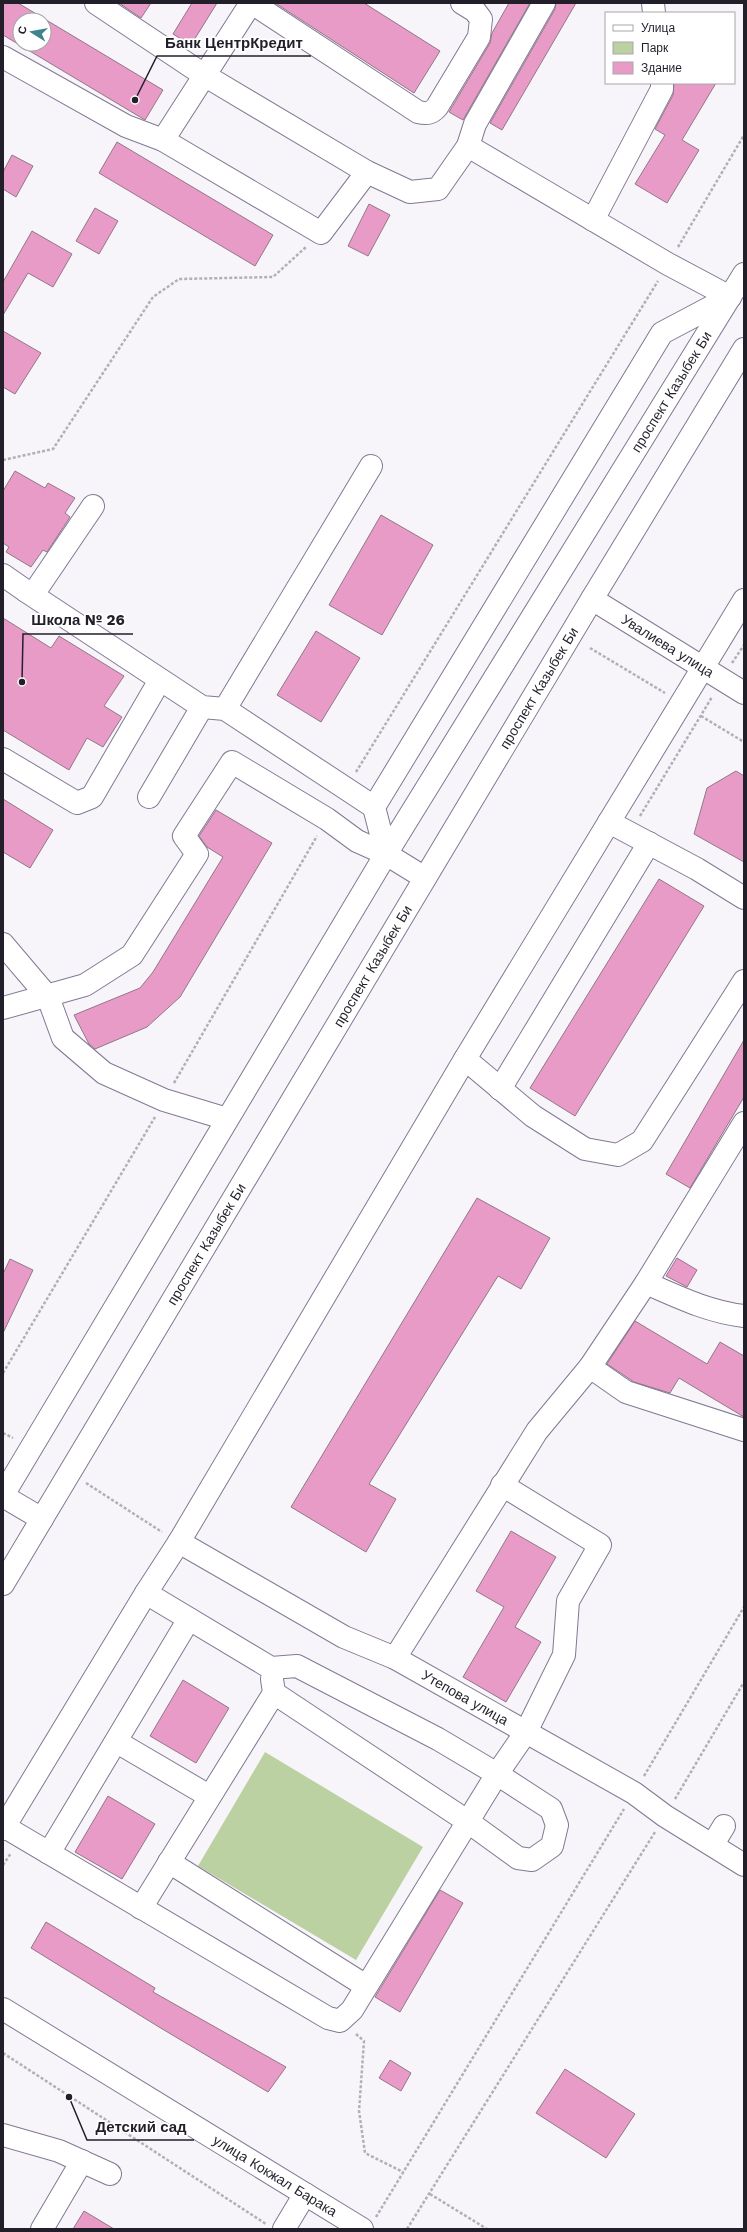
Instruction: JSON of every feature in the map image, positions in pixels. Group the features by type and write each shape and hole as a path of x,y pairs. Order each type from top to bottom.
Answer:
{"street":[{"path":"96,3 204,75 367,172 410,192 438,189 468,146 475,124 544,3"},
{"path":"163,140 252,3 418,112 426,114 433,112 437,108 479,37 481,19 475,11 462,3"},
{"path":"3,57 126,126 163,140 322,233 367,172"},
{"path":"593,220 662,90 662,84"},
{"path":"468,146 668,264 730,297"},
{"name":"проспект Казыбек Би","path":"3,1496 386,854 744,274"},
{"path":"374,807 662,333 730,297"},
{"name":"проспект Казыбек Би","path":"3,1584 592,599 744,349"},
{"path":"225,709 370,466"},
{"path":"26,591 36,590 93,506"},
{"path":"3,575 202,707 225,709 374,807 386,854"},
{"name":"Увалиева улица","path":"592,599 744,693"},
{"path":"502,1486 600,1545 568,1601 564,1655 526,1732 467,1821 352,2010 340,2020 328,2018 4,1828 146,1593 179,1542 465,1059 744,600"},
{"path":"3,759 76,803 92,797 160,680"},
{"path":"149,797 202,707"},
{"path":"3,1008 48,997 85,985 132,955 197,854 184,836 232,762 327,819 357,841 386,854 425,878"},
{"path":"609,822 649,843 744,898"},
{"path":"500,1089 649,843"},
{"path":"3,944 48,997 63,1038 104,1073 164,1100 227,1119"},
{"path":"465,1059 533,1116 585,1149 618,1155 642,1141 744,981"},
{"path":"394,1658 537,1431 590,1367 646,1283 744,1123"},
{"path":"646,1283 691,1303 728,1314 744,1316"},
{"path":"590,1367 626,1392 744,1430"},
{"path":"3,1496 42,1519"},
{"name":"Утепова улица","path":"179,1542 344,1637 394,1658 526,1732 634,1793 665,1816 718,1835 744,1865"},
{"path":"146,1593 271,1668 297,1666 438,1739 497,1774 551,1809 558,1825 552,1846 532,1860 518,1858 467,1821 274,1693"},
{"path":"49,1853 117,1742 189,1618"},
{"path":"141,1908 274,1693 271,1668"},
{"path":"117,1742 209,1796"},
{"path":"169,1862 366,1986"},
{"name":"улица Кокжал Барака","path":"3,2009 305,2194 367,2226"},
{"path":"3,2135 59,2151 110,2174"},
{"path":"42,2229 82,2161"},
{"path":"275,2227 305,2194"}],"path":[{"path":"346,789 477,579 668,264 744,135"},
{"path":"3,460 53,449 153,297 179,279 273,277 322,233"},
{"path":"629,833 744,645"},
{"path":"3,1372 164,1100 327,819"},
{"path":"70,1473 179,1542"},
{"path":"367,2226 403,2172 634,1793 744,1607"},
{"path":"407,2229 665,1816 744,1682"},
{"path":"340,2020 364,2041 359,2111 365,2153 403,2172"},
{"path":"3,2054 275,2227"},
{"path":"430,2194 487,2229"}],"green space":[{"path":"265,1752 423,1847 356,1960 198,1866"}],"building":[{"path":"3,3 18,3 33,12 12,12 12,40 3,35"},
{"path":"119,3 151,3 141,18"},
{"path":"192,3 217,3 191,45 173,34"},
{"path":"275,3 364,3 440,51 414,93"},
{"path":"509,3 530,3 463,120 449,112 490,43 492,33"},
{"path":"556,3 576,3 502,130 490,123 555,9"},
{"path":"52,23 163,90 145,120 31,52 52,52"},
{"path":"674,84 715,84 682,140 699,150 667,203 635,184 665,135 655,129 673,95"},
{"path":"117,142 273,235 255,266 99,173"},
{"path":"12,155 33,166 16,197 3,189 3,172"},
{"path":"369,204 390,215 368,256 348,246"},
{"path":"95,208 118,221 99,254 76,241"},
{"path":"32,231 72,254 53,287 28,273 3,315 3,282"},
{"path":"3,331 41,353 15,394 3,387"},
{"path":"15,471 45,488 48,483 75,498 65,513 70,517 47,552 43,550 31,567 6,552 9,547 3,543 3,491"},
{"path":"381,515 433,545 382,635 329,605"},
{"path":"3,618 51,648 59,636 124,676 104,706 122,717 103,747 87,738 69,770 3,730"},
{"path":"316,631 360,658 321,722 277,695"},
{"path":"736,771 744,776 744,862 694,834 707,788"},
{"path":"3,799 53,830 30,868 3,852"},
{"path":"216,810 272,843 180,997 147,1027 95,1049 89,1044 74,1015 140,988 153,972 223,857 207,847 199,836"},
{"path":"659,879 704,906 575,1116 530,1088"},
{"path":"744,1040 744,1097 690,1188 666,1174"},
{"path":"477,1198 550,1238 521,1289 498,1276 369,1484 396,1499 366,1552 291,1507"},
{"path":"677,1258 697,1270 687,1287 666,1276"},
{"path":"10,1259 33,1270 3,1333 3,1274"},
{"path":"635,1321 707,1364 720,1342 744,1356 744,1417 679,1378 670,1393 634,1382 607,1364"},
{"path":"511,1531 556,1557 515,1627 541,1642 506,1702 463,1677 504,1607 476,1591"},
{"path":"183,1680 229,1708 196,1763 150,1736"},
{"path":"108,1796 155,1824 122,1879 75,1852"},
{"path":"440,1890 463,1903 400,2012 375,1997"},
{"path":"46,1922 155,1988 153,1992 286,2067 268,2092 159,2027 31,1948"},
{"path":"390,2060 411,2073 401,2091 379,2078"},
{"path":"565,2069 635,2114 606,2158 536,2113"},
{"path":"84,2211 114,2229 73,2229"}],"place":[{"name":"Банк ЦентрКредит","path":"135,100"},
{"name":"Школа № 26","path":"22,682"},
{"name":"Детский сад","path":"69,2097"}]}
